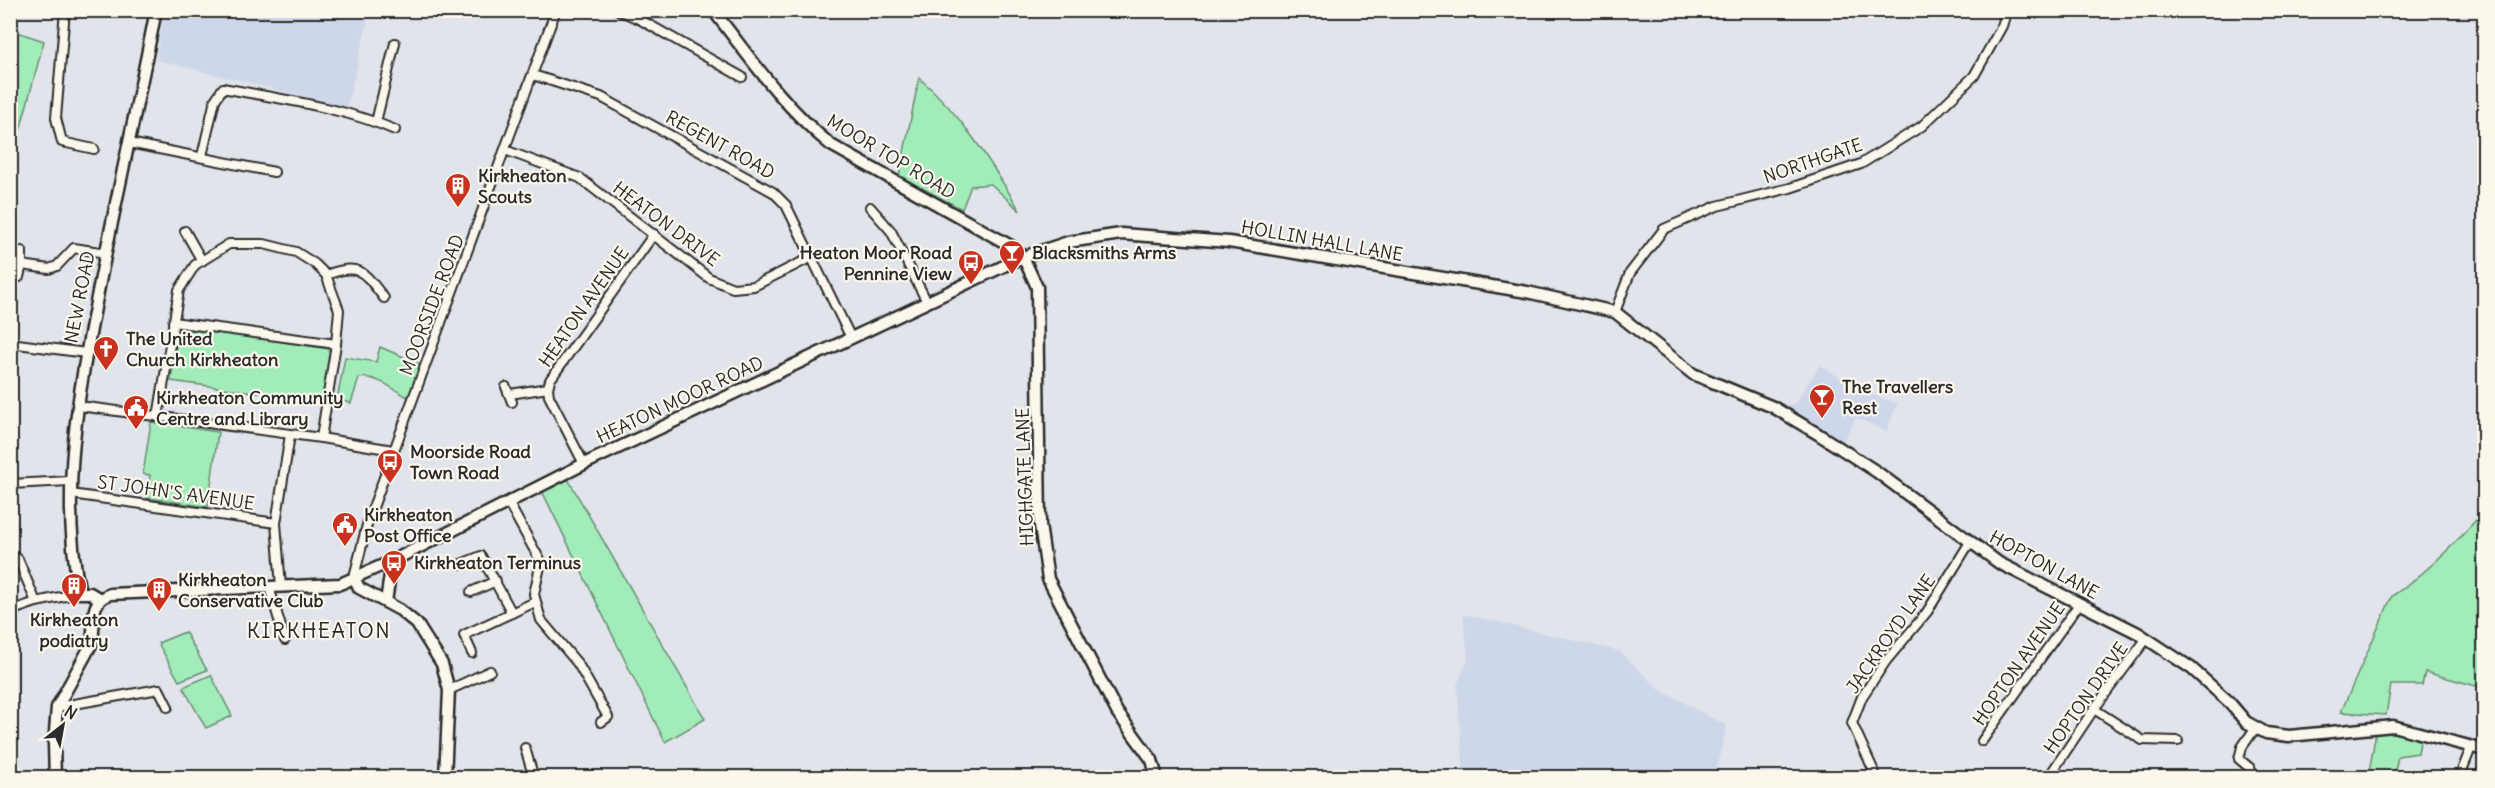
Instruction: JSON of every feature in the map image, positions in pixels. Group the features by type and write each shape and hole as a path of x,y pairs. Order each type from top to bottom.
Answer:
{"street":[{"path":"65,10 56,118 62,142 94,149"},
{"name":"NEW ROAD","path":"80,593 74,566 70,482 79,406 86,353 156,10"},
{"name":"MOORSIDE ROAD","path":"354,577 368,521 393,450 556,10"},
{"path":"618,10 639,19 742,77"},
{"name":"MOOR TOP ROAD","path":"713,10 787,105 807,126 831,145 1011,246 1023,257"},
{"name":"NORTHGATE","path":"1615,312 1630,273 1664,229 1717,206 1790,188 1861,164 1922,126 1974,76 2002,26 2007,10"},
{"path":"376,122 395,43"},
{"name":"REGENT ROAD","path":"533,75 601,97 773,192 786,205 851,338"},
{"path":"202,156 215,100 223,88 301,103 376,122 394,130"},
{"path":"129,143 274,172"},
{"name":"HEATON DRIVE","path":"505,150 580,178 709,278 733,288 754,286 810,258"},
{"path":"870,207 891,231 927,302"},
{"path":"185,231 202,261"},
{"name":"HEATON AVENUE","path":"584,464 548,388 550,380 654,234"},
{"name":"HOLLIN HALL LANE","path":"1023,257 1068,242 1121,234 1229,242 1527,292 1615,312"},
{"path":"158,417 179,290 195,265 229,244 264,244 296,252 315,264 326,275 339,310 321,438"},
{"path":"22,265 49,269 57,266 74,248 106,253"},
{"path":"19,277 22,251"},
{"name":"HEATON MOOR ROAD","path":"100,599 110,594 318,587 340,584 392,561 584,464 1023,257"},
{"name":"HIGHGATE LANE","path":"1023,257 1037,287 1041,525 1048,579 1117,712 1152,760 1157,777"},
{"path":"326,275 340,269 353,268 364,273 384,298"},
{"name":"HOPTON LANE","path":"1615,312 1693,374 1773,407 1818,434 1877,472 1999,562 2147,638 2191,668 2228,701 2246,722 2266,733 2289,736 2393,726 2484,750"},
{"path":"173,322 336,344"},
{"path":"10,344 86,353"},
{"path":"509,394 548,388"},
{"path":"79,406 321,438 393,450"},
{"path":"285,640 275,587 276,523 290,435"},
{"path":"10,484 70,482"},
{"name":"ST JOHN'S AVENUE","path":"71,494 276,523"},
{"path":"508,502 541,562 534,594 541,620 578,664 608,717 601,722"},
{"name":"JACKROYD LANE","path":"1878,777 1852,723 1862,697 1886,661 1927,612 1970,542"},
{"path":"10,553 18,559 36,602"},
{"path":"461,564 481,556 512,613"},
{"path":"386,602 392,561"},
{"path":"354,577 359,588 408,617 426,636 442,664 449,690 445,777"},
{"path":"471,592 496,581"},
{"path":"10,610 80,593 90,593 100,599 93,613 92,645 57,706 54,744 55,777"},
{"path":"472,653 464,635 536,602"},
{"name":"HOPTON AVENUE","path":"1982,741 2079,604"},
{"name":"HOPTON DRIVE","path":"2050,775 2094,709 2147,638"},
{"path":"449,690 490,671"},
{"path":"57,706 159,689 168,707"},
{"path":"2094,709 2142,740 2178,741"},
{"path":"2254,777 2250,768 2239,759 2242,747 2256,727"},
{"path":"525,748 534,777"},
{"path":"2459,777 2471,748"}],"shaded area":[{"path":"164,11 370,11 347,107 156,60"},
{"path":"1820,365 1866,393 1898,403 1886,431 1856,418 1842,444 1782,408 1795,403"},
{"path":"1463,614 1619,651 1659,689 1727,726 1715,777 1418,777 1422,772 1464,775 1457,685 1468,659"}],"green space":[{"path":"10,30 44,41 11,164"},
{"path":"919,78 962,123 987,157 1020,211 991,184 971,186 962,209 899,177"},
{"path":"185,327 329,349 331,355 322,401 171,381 178,330"},
{"path":"380,347 420,364 409,398 385,384 372,379 359,378 351,403 337,400 345,357 376,362"},
{"path":"151,422 218,432 208,507 147,498 150,475 143,474"},
{"path":"568,479 705,719 665,742 541,489"},
{"path":"2476,520 2484,530 2484,688 2425,672 2422,685 2391,685 2386,715 2341,712 2392,596 2437,561"},
{"path":"185,632 207,670 179,681 158,643"},
{"path":"211,675 232,716 206,728 183,687"},
{"path":"2393,730 2421,737 2418,753 2398,756 2394,777 2368,778 2376,732"}],"place":[{"name":"Kirkheaton Scouts","path":"458,209"},
{"name":"Blacksmiths Arms","path":"1012,276"},
{"name":"Heaton Moor Road Pennine View","path":"971,286"},
{"name":"The United Church Kirkheaton","path":"106,372"},
{"name":"The Travellers Rest","path":"1822,420"},
{"name":"Kirkheaton Community Centre and Library","path":"136,431"},
{"name":"Moorside Road Town Road","path":"390,485"},
{"name":"Kirkheaton Post Office","path":"345,548"},
{"name":"Kirkheaton Terminus","path":"394,586"},
{"name":"Kirkheaton podiatry","path":"74,609"},
{"name":"Kirkheaton Conservative Club","path":"159,613"}],"district":[{"name":"KIRKHEATON","path":"319,631"}]}
